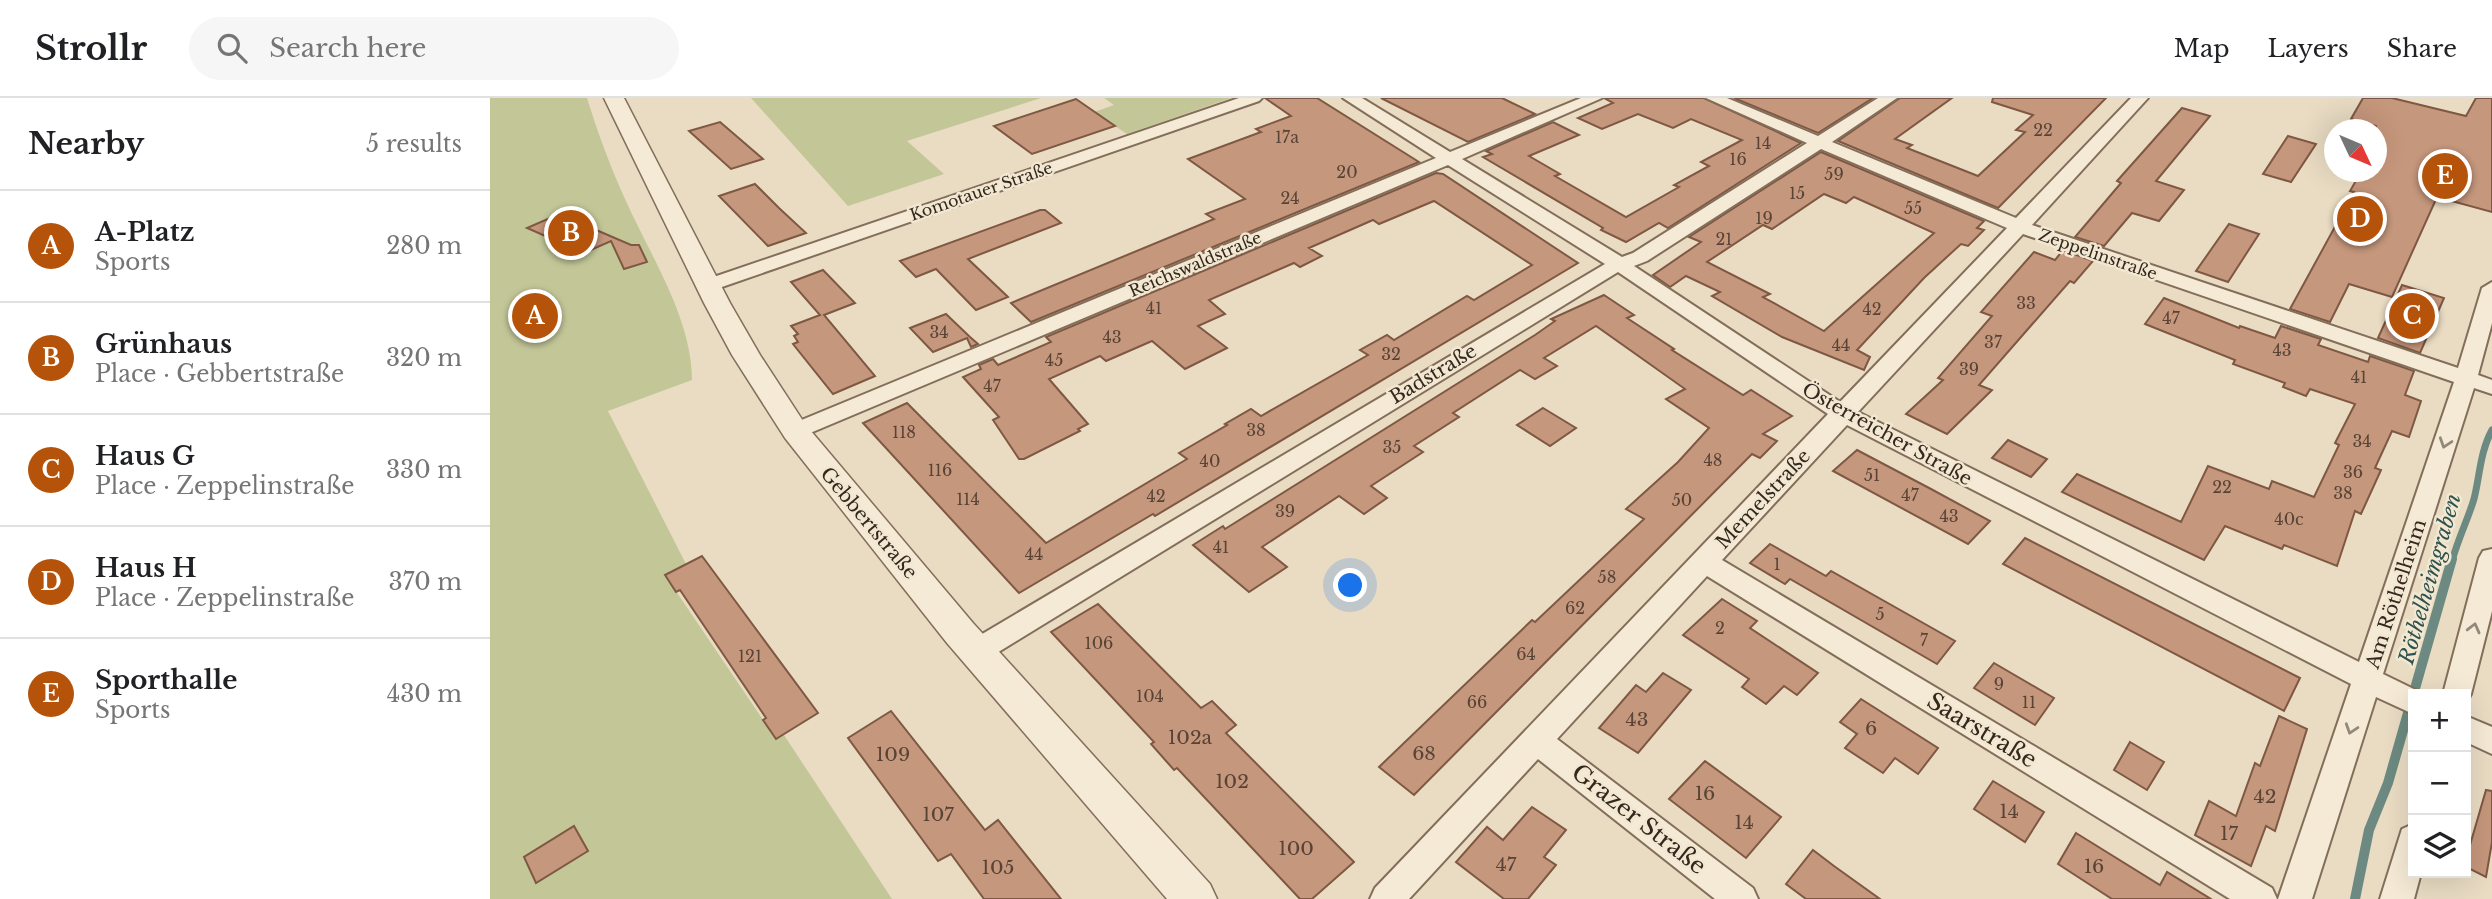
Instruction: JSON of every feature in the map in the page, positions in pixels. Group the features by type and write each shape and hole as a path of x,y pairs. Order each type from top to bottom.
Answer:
{"street":[{"name":"Gebbertstraße","path":"614,98 746,355 795,431 977,651 1195,899"},
{"name":"Komotauer Straße","path":"709,285 1254,98"},
{"name":"Österreicher Straße","path":"1351,98 1620,264 1843,413 2062,527 2390,690"},
{"name":"Reichswaldstraße","path":"795,431 1594,98"},
{"name":"Zeppelinstraße","path":"1714,98 2019,226 2482,384"},
{"name":"Badstraße","path":"977,651 1601,272 1640,257 1889,98"},
{"name":"Memelstraße","path":"1387,899 2140,98"},
{"name":"Am Röthelheim","path":"2295,899 2390,690 2482,384 2492,288"},
{"name":"Saarstraße","path":"1704,562 2260,899"},
{"path":"2458,689 2491,568"},
{"path":"2471,730 2492,741"},
{"name":"Grazer Straße","path":"1536,740 1741,899"},
{"path":"2397,899 2408,858"}],"green space":[{"path":"490,98 587,98 620,187 668,287 685,333 690,357 692,380 608,411 686,564 665,575 776,739 784,735 892,899 490,899"},
{"path":"751,98 1041,98 907,141 944,174 848,206"},
{"path":"1104,98 1231,98 1127,134 1094,112 1114,105"}],"building":[{"path":"1265,98 1317,98 1419,162 1031,322 1011,303 1214,219 1206,214 1245,199 1188,159 1261,132 1256,129 1291,116"},
{"path":"1381,98 1502,98 1535,114 1468,142"},
{"path":"1604,98 1704,98 1801,143 1668,228 1659,223 1626,242 1601,230 1603,228 1483,157 1492,154 1486,151 1553,122 1579,135 1529,156 1560,174 1555,176 1626,217 1679,187 1674,185 1709,166 1701,162 1742,140 1691,119 1673,128 1638,114 1602,129 1578,118 1613,103"},
{"path":"1734,98 1873,98 1818,133"},
{"path":"1900,98 1952,98 1895,139 1912,145 1907,148 1978,176 2025,132 2016,130 2033,115 1992,102 1993,98 2106,98 1998,208 1838,141"},
{"path":"2363,98 2392,98 2466,116 2476,98 2492,98 2492,212 2437,197 2392,297 2349,284 2330,322 2290,309 2354,192 2350,191 2355,182 2387,182 2387,119 2351,119"},
{"path":"1076,99 1115,126 1032,154 994,126"},
{"path":"2182,108 2210,116 2156,181 2184,190 2159,221 2132,213 2104,246 2075,237 2121,183 2117,181"},
{"path":"720,122 763,159 731,169 689,131"},
{"path":"2288,136 2316,144 2291,182 2263,174"},
{"path":"1821,152 1984,221 1977,228 1984,230 1968,246 1961,244 1924,278 1857,350 1870,357 1864,370 1782,337 1712,296 1720,292 1686,276 1670,287 1653,275 1701,242 1689,237","holes":["1824,194 1846,203 1854,197 1934,233 1824,331 1763,297 1770,294 1707,262 1763,225 1772,229"]},
{"path":"1436,173 1443,174 1578,263 1155,516 1153,514 1019,593 863,423 907,403 1046,543 1187,459 1179,453 1251,409 1261,416 1368,355 1360,350 1387,335 1394,340 1467,296 1474,300 1532,265 1434,201 1379,224 1373,220 1309,248 1322,256 1300,267 1294,263 1209,300 1225,314 1198,326 1227,348 1185,369 1152,341 1106,361 1100,356 1049,379 1088,424 1078,429 1080,431 1024,459 1019,459 993,420 999,417 963,377 981,369 979,365 993,359 998,365 1051,342 1046,337"},
{"path":"755,184 806,233 768,246 719,196"},
{"path":"1045,210 1061,223 968,259 1008,297 976,310 936,269 916,277 900,261"},
{"path":"559,214 631,245 639,245 647,262 624,269 611,241 584,253 527,228"},
{"path":"2229,224 2259,234 2228,282 2196,271"},
{"path":"2063,250 2093,261 2074,283 2070,281 1979,385 1992,390 1947,434 1906,414 1943,380 1938,378 1992,316 1981,312 2034,252 2055,260"},
{"path":"823,270 855,303 824,315 875,376 833,394 793,344 798,342 794,336 798,334 791,326 820,315 791,282"},
{"path":"2402,285 2444,298 2420,353 2378,338"},
{"path":"1604,295 1634,315 1627,318 1674,349 1672,350 1743,395 1751,390 1792,416 1763,434 1777,441 1760,458 1752,454 1414,795 1379,767 1532,620 1535,622 1644,519 1626,509 1678,462 1709,428 1666,399 1685,389 1596,326 1544,358 1557,366 1535,379 1520,370 1453,413 1459,417 1414,446 1423,452 1371,486 1387,498 1364,514 1339,496 1262,547 1287,567 1249,592 1193,545 1223,526 1225,529 1535,335 1555,321 1551,319"},
{"path":"2164,298 2239,328 2240,326 2275,338 2281,326 2321,339 2318,345 2368,362 2370,356 2414,371 2405,395 2421,401 2409,437 2392,431 2375,468 2381,470 2361,514 2355,511 2337,566 2284,545 2282,549 2225,526 2204,560 2062,492 2077,474 2181,522 2208,466 2269,489 2272,481 2314,497 2339,445 2335,443 2355,404 2310,389 2306,396 2283,387 2285,383 2233,364 2235,360 2145,324"},
{"path":"946,314 978,344 971,347 967,338 933,352 910,328"},
{"path":"1543,408 1576,428 1550,446 1517,425"},
{"path":"2008,440 2047,459 2031,477 1992,458"},
{"path":"1857,450 1990,521 1968,544 1833,471"},
{"path":"2025,538 2300,678 2284,711 2003,564"},
{"path":"1770,544 1826,576 1831,571 1955,641 1937,664 1790,579 1785,584 1750,563"},
{"path":"702,556 818,713 776,739 763,720 766,718 680,590 676,592 665,575"},
{"path":"1722,599 1757,621 1750,628 1818,673 1797,695 1784,686 1766,704 1742,687 1749,679 1683,635"},
{"path":"1098,604 1201,708 1212,701 1236,725 1226,733 1354,862 1312,899 1300,899 1177,768 1174,770 1151,744 1154,742 1051,632"},
{"path":"1994,663 2054,698 2035,725 1974,688"},
{"path":"1663,673 1691,690 1638,753 1599,728 1636,685 1646,692"},
{"path":"1861,699 1938,748 1918,774 1895,758 1883,773 1845,748 1857,734 1840,722"},
{"path":"891,711 985,830 998,820 1061,899 984,899 951,854 938,861 848,738"},
{"path":"2279,716 2307,729 2275,831 2266,826 2251,866 2195,835 2209,801 2236,816 2255,763 2260,766"},
{"path":"2130,742 2164,762 2147,790 2114,770"},
{"path":"1705,761 1781,817 1746,858 1669,799"},
{"path":"1993,781 2044,812 2025,842 1974,809"},
{"path":"2486,790 2492,791 2492,842 2486,877 2471,870 2471,842"},
{"path":"1532,807 1566,830 1544,857 1556,865 1528,899 1504,899 1456,862 1487,827 1503,840"},
{"path":"574,826 588,851 536,883 524,857"},
{"path":"2076,833 2160,885 2167,872 2211,899 2112,899 2058,864"},
{"path":"1813,850 1880,899 1806,899 1786,884"}],"waterway":[{"name":"Röthelheimgraben","path":"2452,561 2474,499 2483,455 2492,430"},
{"name":"Röthelheimgraben","path":"2355,899 2369,830 2388,783 2452,559"}],"place":[{"name":"Sporthalle","path":"2445,176"},
{"name":"Haus H","path":"2360,219"},
{"name":"Grünhaus","path":"571,233"},
{"name":"A-Platz","path":"535,316"},
{"name":"Haus G","path":"2412,316"}]}
